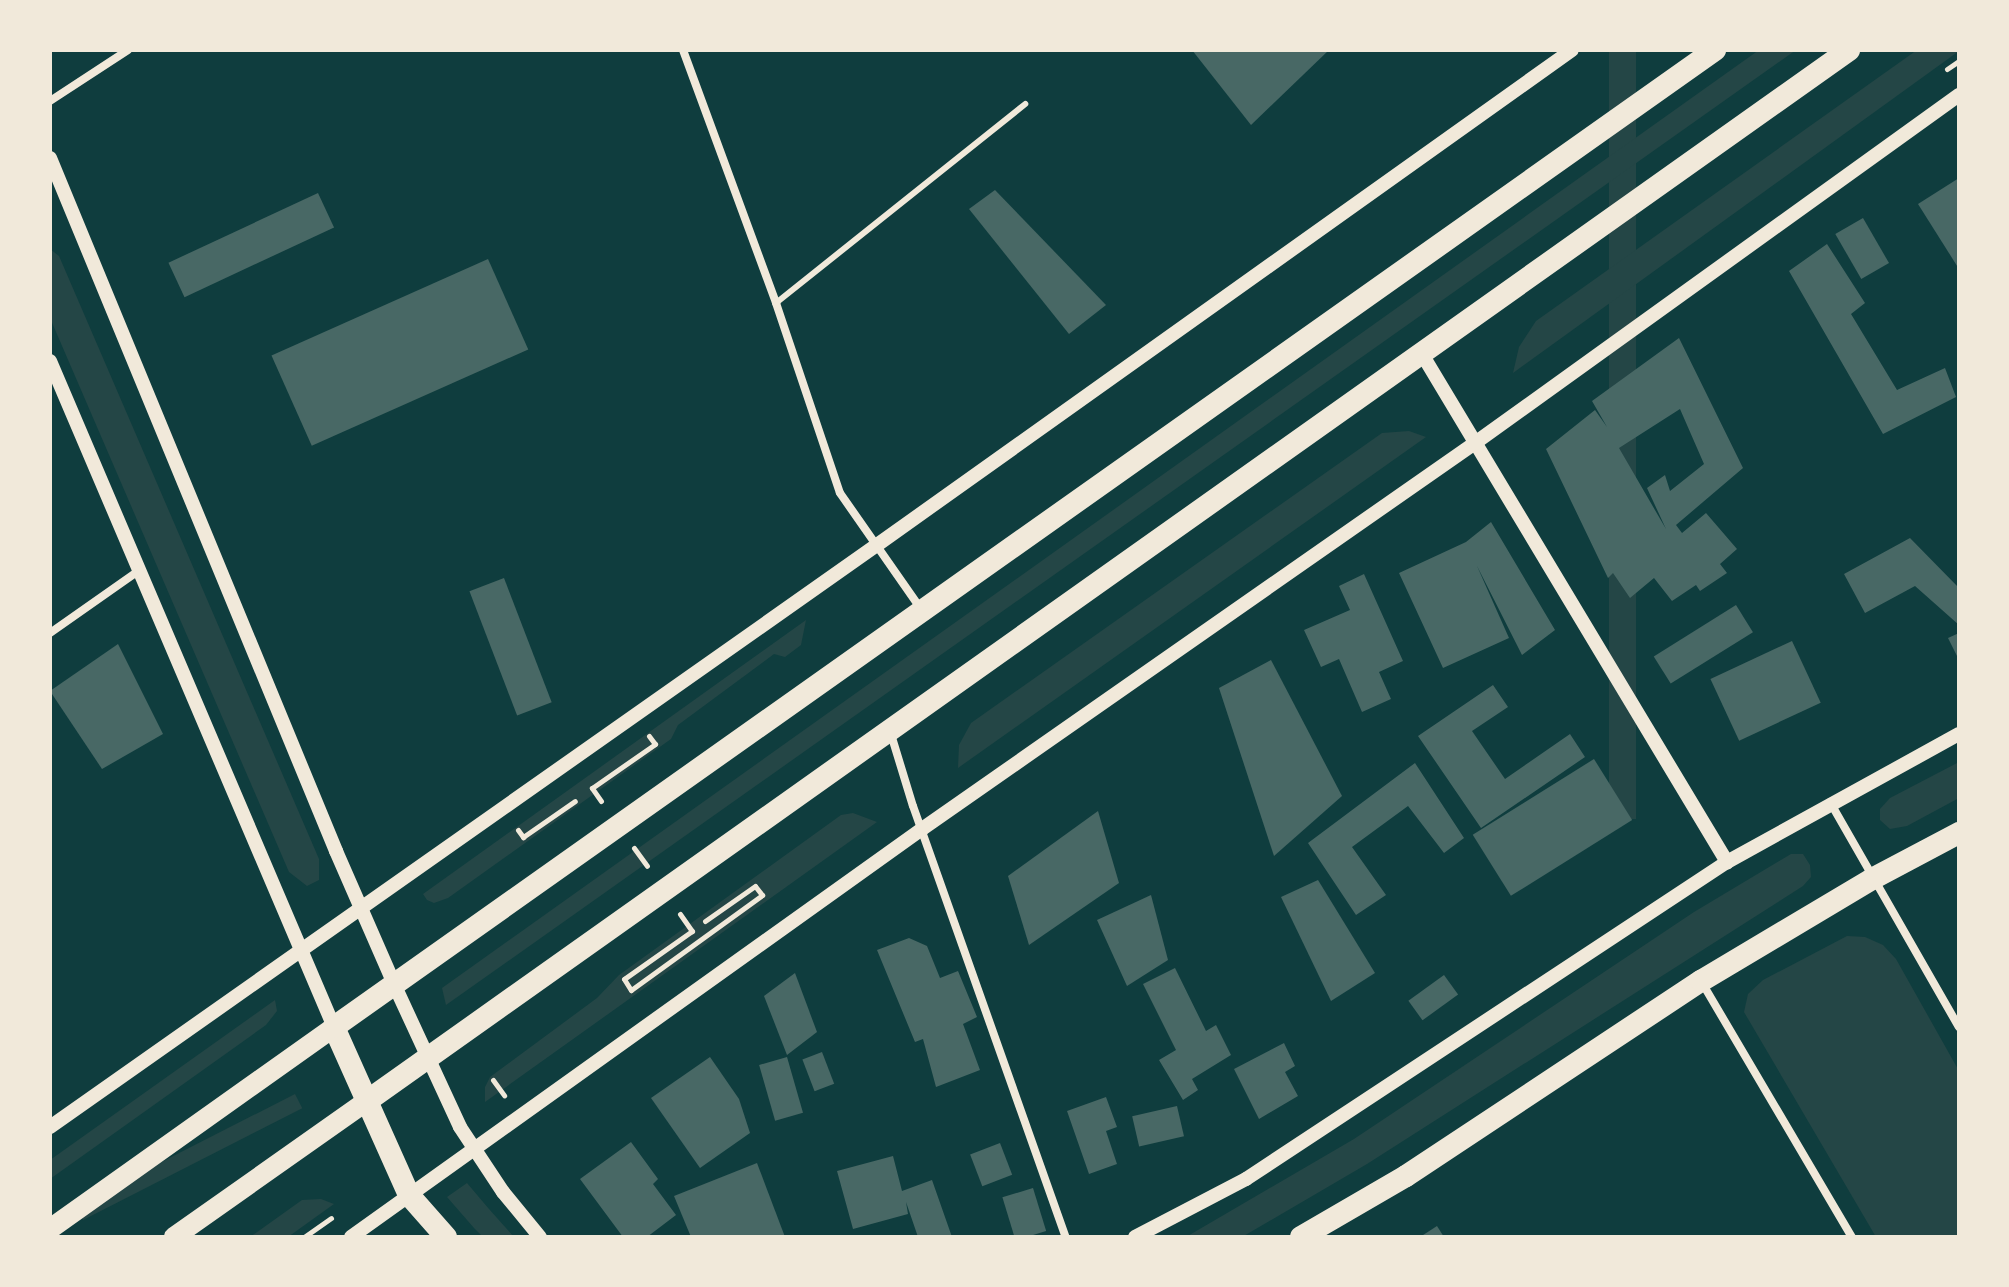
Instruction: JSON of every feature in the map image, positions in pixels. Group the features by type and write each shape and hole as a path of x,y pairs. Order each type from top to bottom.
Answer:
{"highway":[{"path":"446,1237 409,1195 334,1027 1715,50"},
{"path":"367,1101 1849,50"},
{"path":"1301,1237 1406,1176 1701,981 1872,879 1959,833"}],"main road":[{"path":"50,1229 334,1027"},
{"path":"174,1237 367,1101"}],"street":[{"path":"50,101 128,50"},
{"path":"683,50 776,303 840,493 923,611"},
{"path":"50,1127 877,545 1572,50"},
{"path":"351,1237 922,829 1475,443 1959,95"},
{"path":"50,158 394,984 474,1149 540,1237"},
{"path":"50,200 64,191"},
{"path":"1422,354 1727,862"},
{"path":"50,361 334,1027"},
{"path":"50,633 141,569"},
{"path":"889,729 1066,1237"},
{"path":"1135,1237 1246,1179 1727,862 1830,802 1959,734"},
{"path":"1830,802 1959,1027"},
{"path":"1701,981 1852,1237"}],"lane":[{"path":"776,303 1025,104"}],"path":[{"path":"592,788 610,814"},
{"path":"517,830 523,837 575,801"},
{"path":"628,840 656,879"},
{"path":"674,905 692,931 624,979 631,990 762,895 755,886 705,921"},
{"path":"493,1080 505,1096"},
{"path":"304,1237 336,1214"}],"shaded area":[{"path":"1609,50 1636,50 1636,819 1609,819"},
{"path":"1759,50 1796,50 446,1005 442,988"},
{"path":"1917,50 1959,51 1513,373 1519,347 1536,321"},
{"path":"50,249 59,256 319,859 319,880 307,886 289,872 50,318"},
{"path":"1409,431 1426,437 958,768 959,745 971,723 1382,433"},
{"path":"806,620 801,645 785,657 774,654 678,725 671,739 448,898 434,903 427,900 423,894"},
{"path":"1959,762 1959,798 1907,826 1890,829 1880,820 1880,809 1890,798"},
{"path":"853,813 877,822 485,1102 485,1087 490,1077 597,998 619,975 841,815"},
{"path":"1791,854 1803,854 1810,865 1811,877 1803,886 1367,1164 1242,1237 1186,1237 1354,1139 1694,912"},
{"path":"1847,936 1865,937 1883,945 1896,959 1959,1071 1959,1237 1876,1237 1744,1012 1748,994 1763,980"},
{"path":"275,1000 277,1011 266,1025 50,1179 50,1160"},
{"path":"295,1094 302,1108 83,1220 76,1206"},
{"path":"467,1183 514,1237 483,1237 447,1197"},
{"path":"321,1199 334,1204 288,1237 250,1237 302,1200"}],"building":[{"path":"1192,50 1329,50 1251,125"},
{"path":"1959,178 1959,269 1918,204"},
{"path":"995,190 1106,305 1069,334 969,209"},
{"path":"318,193 334,227 185,297 168,263"},
{"path":"1863,218 1889,263 1861,279 1835,234"},
{"path":"1827,244 1865,303 1851,314 1897,390 1945,368 1956,397 1883,434 1789,271"},
{"path":"488,259 528,349 312,446 271,355"},
{"path":"1679,338 1743,468 1676,525 1682,533 1706,513 1737,549 1720,564 1727,573 1700,591 1696,585 1672,601 1654,578 1630,598 1613,573 1608,578 1546,449 1595,410 1607,427 1592,401","holes":["1680,409 1704,464 1670,491 1665,475 1647,488 1666,529 1619,448"]},
{"path":"1491,522 1555,630 1522,655 1477,566 1509,638 1443,668 1399,573 1466,542"},
{"path":"1910,538 1959,588 1959,625 1915,586 1865,613 1844,574"},
{"path":"1364,574 1403,661 1379,672 1391,699 1362,712 1339,659 1321,667 1304,630 1350,610 1339,586"},
{"path":"504,578 552,702 517,715 469,591"},
{"path":"1736,605 1753,632 1671,684 1654,656"},
{"path":"1959,633 1959,660 1948,638"},
{"path":"1792,641 1821,703 1739,741 1710,679"},
{"path":"118,644 163,734 102,769 50,691"},
{"path":"1271,660 1342,796 1274,856 1219,688"},
{"path":"1493,685 1508,707 1472,731 1505,779 1570,734 1585,757 1481,828 1418,736"},
{"path":"1594,759 1632,820 1511,896 1473,835"},
{"path":"1415,763 1464,838 1444,853 1408,806 1352,847 1386,895 1356,915 1308,843"},
{"path":"1098,811 1119,883 1029,945 1008,876"},
{"path":"1318,880 1375,973 1331,1001 1281,897"},
{"path":"1151,895 1168,960 1127,986 1097,920"},
{"path":"909,938 927,946 940,978 958,971 977,1017 963,1024 980,1070 936,1087 923,1039 915,1042 877,950"},
{"path":"1175,968 1206,1031 1216,1025 1231,1055 1192,1079 1198,1090 1183,1100 1159,1060 1176,1050 1143,984"},
{"path":"795,973 817,1032 787,1055 764,996"},
{"path":"1444,975 1458,994 1423,1020 1408,1001"},
{"path":"1284,1043 1295,1066 1285,1072 1298,1096 1259,1119 1234,1069"},
{"path":"822,1052 834,1084 815,1091 802,1060"},
{"path":"710,1057 739,1099 750,1133 700,1168 651,1098"},
{"path":"787,1057 803,1113 775,1121 759,1065"},
{"path":"1106,1097 1117,1127 1106,1131 1117,1164 1089,1174 1067,1111"},
{"path":"1177,1106 1184,1136 1139,1147 1132,1116"},
{"path":"631,1142 658,1179 653,1184 676,1215 647,1237 623,1237 580,1179"},
{"path":"1000,1143 1012,1175 982,1186 970,1154"},
{"path":"893,1156 902,1191 932,1180 952,1237 918,1237 906,1202 908,1214 853,1229 837,1171"},
{"path":"757,1163 785,1237 691,1237 674,1196"},
{"path":"1033,1188 1046,1231 1015,1237 1002,1197"},
{"path":"1437,1226 1444,1237 1420,1237"}]}
